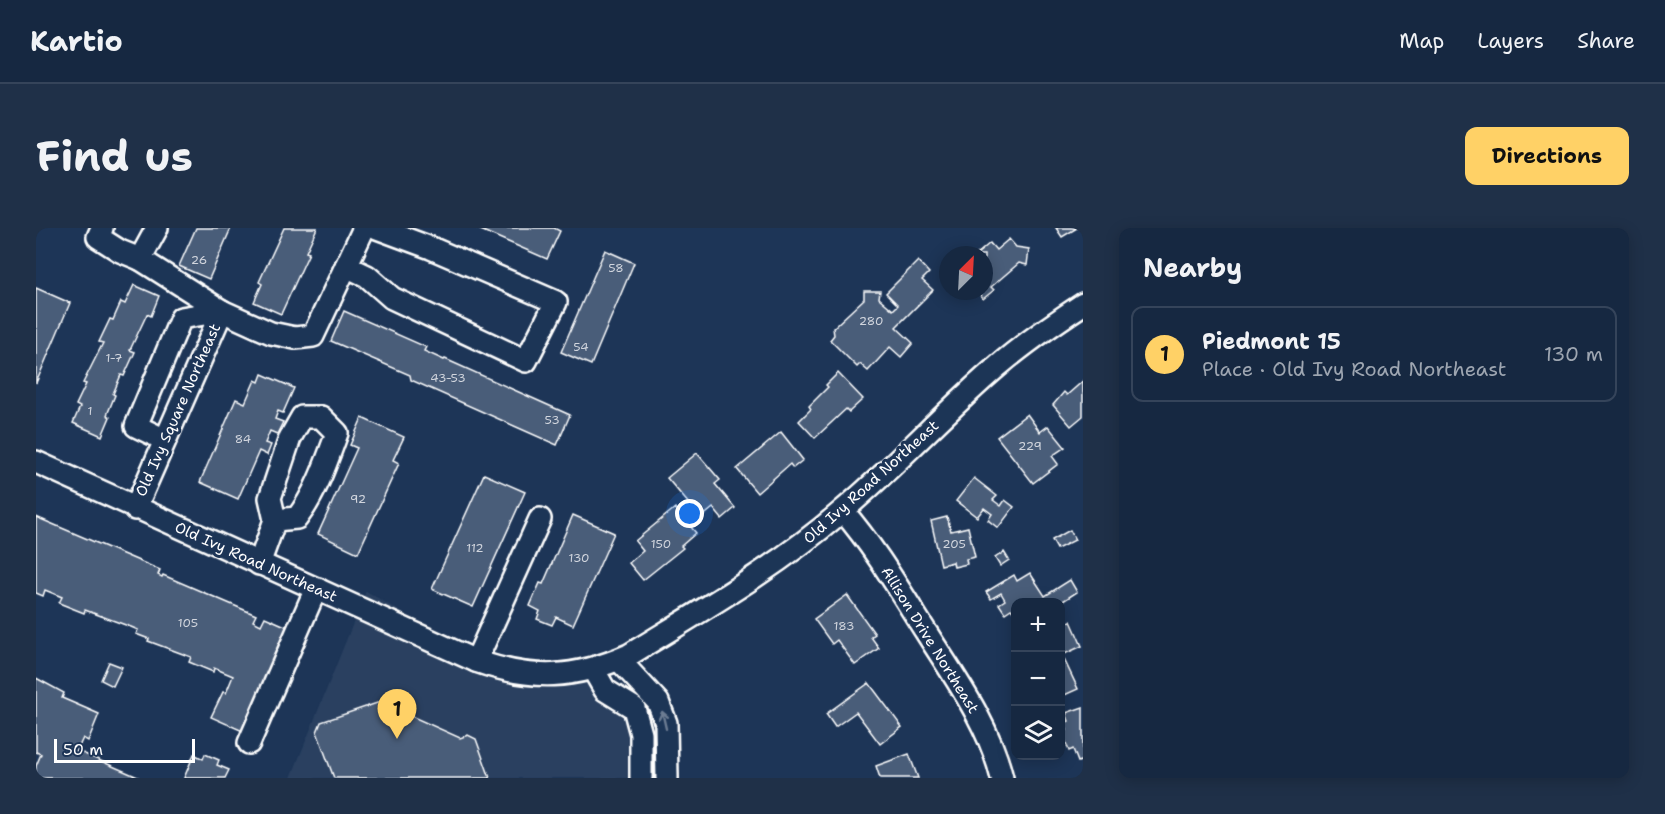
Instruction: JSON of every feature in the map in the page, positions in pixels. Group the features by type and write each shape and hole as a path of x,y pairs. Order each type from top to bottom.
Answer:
{"street":[{"name":"Old Ivy Square Northeast","path":"102,228 98,237 120,251 140,259 222,311 271,333 295,338 313,336 364,228"},
{"path":"140,259 157,228"},
{"path":"346,266 367,276 392,298 526,361 556,302 431,248 377,228"},
{"name":"Old Ivy Road Northeast","path":"36,462 477,661 503,670 530,675 557,676 593,669 629,655 769,569 843,511 998,366 1048,327 1083,304"},
{"name":"Old Ivy Square Northeast","path":"135,508 222,311"},
{"path":"165,440 136,426 181,318 222,311"},
{"path":"260,564 275,520 270,498 290,438 302,417 321,417 337,434 309,502 297,518 275,520"},
{"name":"Allison Drive Northeast","path":"843,511 873,548 969,700 988,737 1002,778"},
{"path":"477,661 540,519"},
{"path":"249,743 311,600 318,589"},
{"path":"619,660 658,702 666,723 667,778"},
{"path":"593,669 605,690 634,708 641,734 641,778"}],"shaded area":[{"path":"366,591 513,680 607,675 656,778 291,778"}],"building":[{"path":"196,228 231,228 209,279 179,266"},
{"path":"284,228 317,228 306,252 309,253 281,314 254,302 262,284 259,282"},
{"path":"476,228 554,228 560,231 547,259"},
{"path":"1056,228 1077,228 1062,237"},
{"path":"1009,239 1016,247 1029,249 1027,265 1019,263 993,285 993,246 996,250"},
{"path":"605,250 634,263 591,365 561,352"},
{"path":"918,261 929,273 922,280 933,290 896,327 913,343 901,357 890,347 868,371 860,364 857,367 830,340 834,335 833,328 864,299 864,291 880,291 879,298 893,310 898,305 886,293"},
{"path":"134,285 159,296 151,316 147,314 130,350 135,352 113,394 115,395 107,415 110,417 102,436 73,423 80,407 76,405 86,384 83,383 103,343 99,342 110,319 113,320 121,302 125,304"},
{"path":"36,288 70,303 36,383"},
{"path":"344,311 426,347 424,351 570,415 557,445 411,380 410,375 331,341"},
{"path":"838,373 863,399 849,412 846,409 815,438 799,421"},
{"path":"262,374 294,388 283,413 278,411 275,419 283,422 277,434 270,431 265,443 271,445 267,455 259,451 238,499 200,482 236,399 245,403 255,380 259,382"},
{"path":"1083,381 1083,416 1071,426 1053,405 1064,392 1067,395"},
{"path":"1027,414 1040,432 1048,426 1065,447 1052,456 1058,464 1033,483 997,437"},
{"path":"362,418 404,437 393,460 399,463 358,553 318,534 357,448 350,445"},
{"path":"781,432 803,460 793,468 790,464 757,493 737,469"},
{"path":"697,453 720,480 715,484 735,508 722,519 713,508 701,518 667,478"},
{"path":"484,474 525,492 473,607 432,589"},
{"path":"974,478 997,496 993,500 1001,506 1005,500 1014,507 998,528 988,520 992,514 984,508 977,517 956,501"},
{"path":"675,508 696,533 681,546 683,548 643,580 629,563 643,551 635,541"},
{"path":"573,515 614,533 573,625 556,617 552,625 537,619 540,611 530,606 540,583 543,584"},
{"path":"36,517 160,570 158,575 162,577 163,575 256,615 253,621 261,625 265,617 290,628 245,732 211,717 223,692 226,693 233,676 214,668 213,672 189,662 191,657 148,641 149,639 136,634 138,630 131,627 59,603 62,597 45,590 43,596 36,593"},
{"path":"947,517 951,531 968,527 975,557 966,559 967,564 954,567 953,562 941,565 931,521"},
{"path":"1070,530 1075,540 1057,549 1052,540"},
{"path":"1004,552 1009,560 1000,566 995,558"},
{"path":"1030,573 1045,596 1070,580 1077,592 1065,600 1011,598 1011,609 1005,613 999,604 1005,600 1001,593 991,599 986,592 1014,575 1017,581"},
{"path":"847,595 875,634 871,637 879,648 855,665 837,640 832,644 814,619"},
{"path":"1071,621 1082,646 1065,654 1065,652 1065,624"},
{"path":"1065,661 1078,689 1065,695"},
{"path":"109,662 122,667 113,686 101,680"},
{"path":"36,678 64,693 62,698 99,714 88,741 83,738 76,753 80,752 140,778 36,778 36,766 41,754 36,752"},
{"path":"869,683 902,727 880,744 856,712 835,727 826,714"},
{"path":"389,699 398,703 402,712 460,738 468,735 476,739 490,778 334,778 317,732 321,722"},
{"path":"1083,707 1083,760 1078,762 1073,749 1069,751 1065,740 1065,731 1067,730 1065,723 1069,721 1066,713"},
{"path":"194,754 203,759 205,754 219,760 217,765 229,770 225,778 184,778"},
{"path":"909,754 918,778 880,778 876,766"}],"place":[{"name":"Piedmont 15","path":"397,739"}]}
